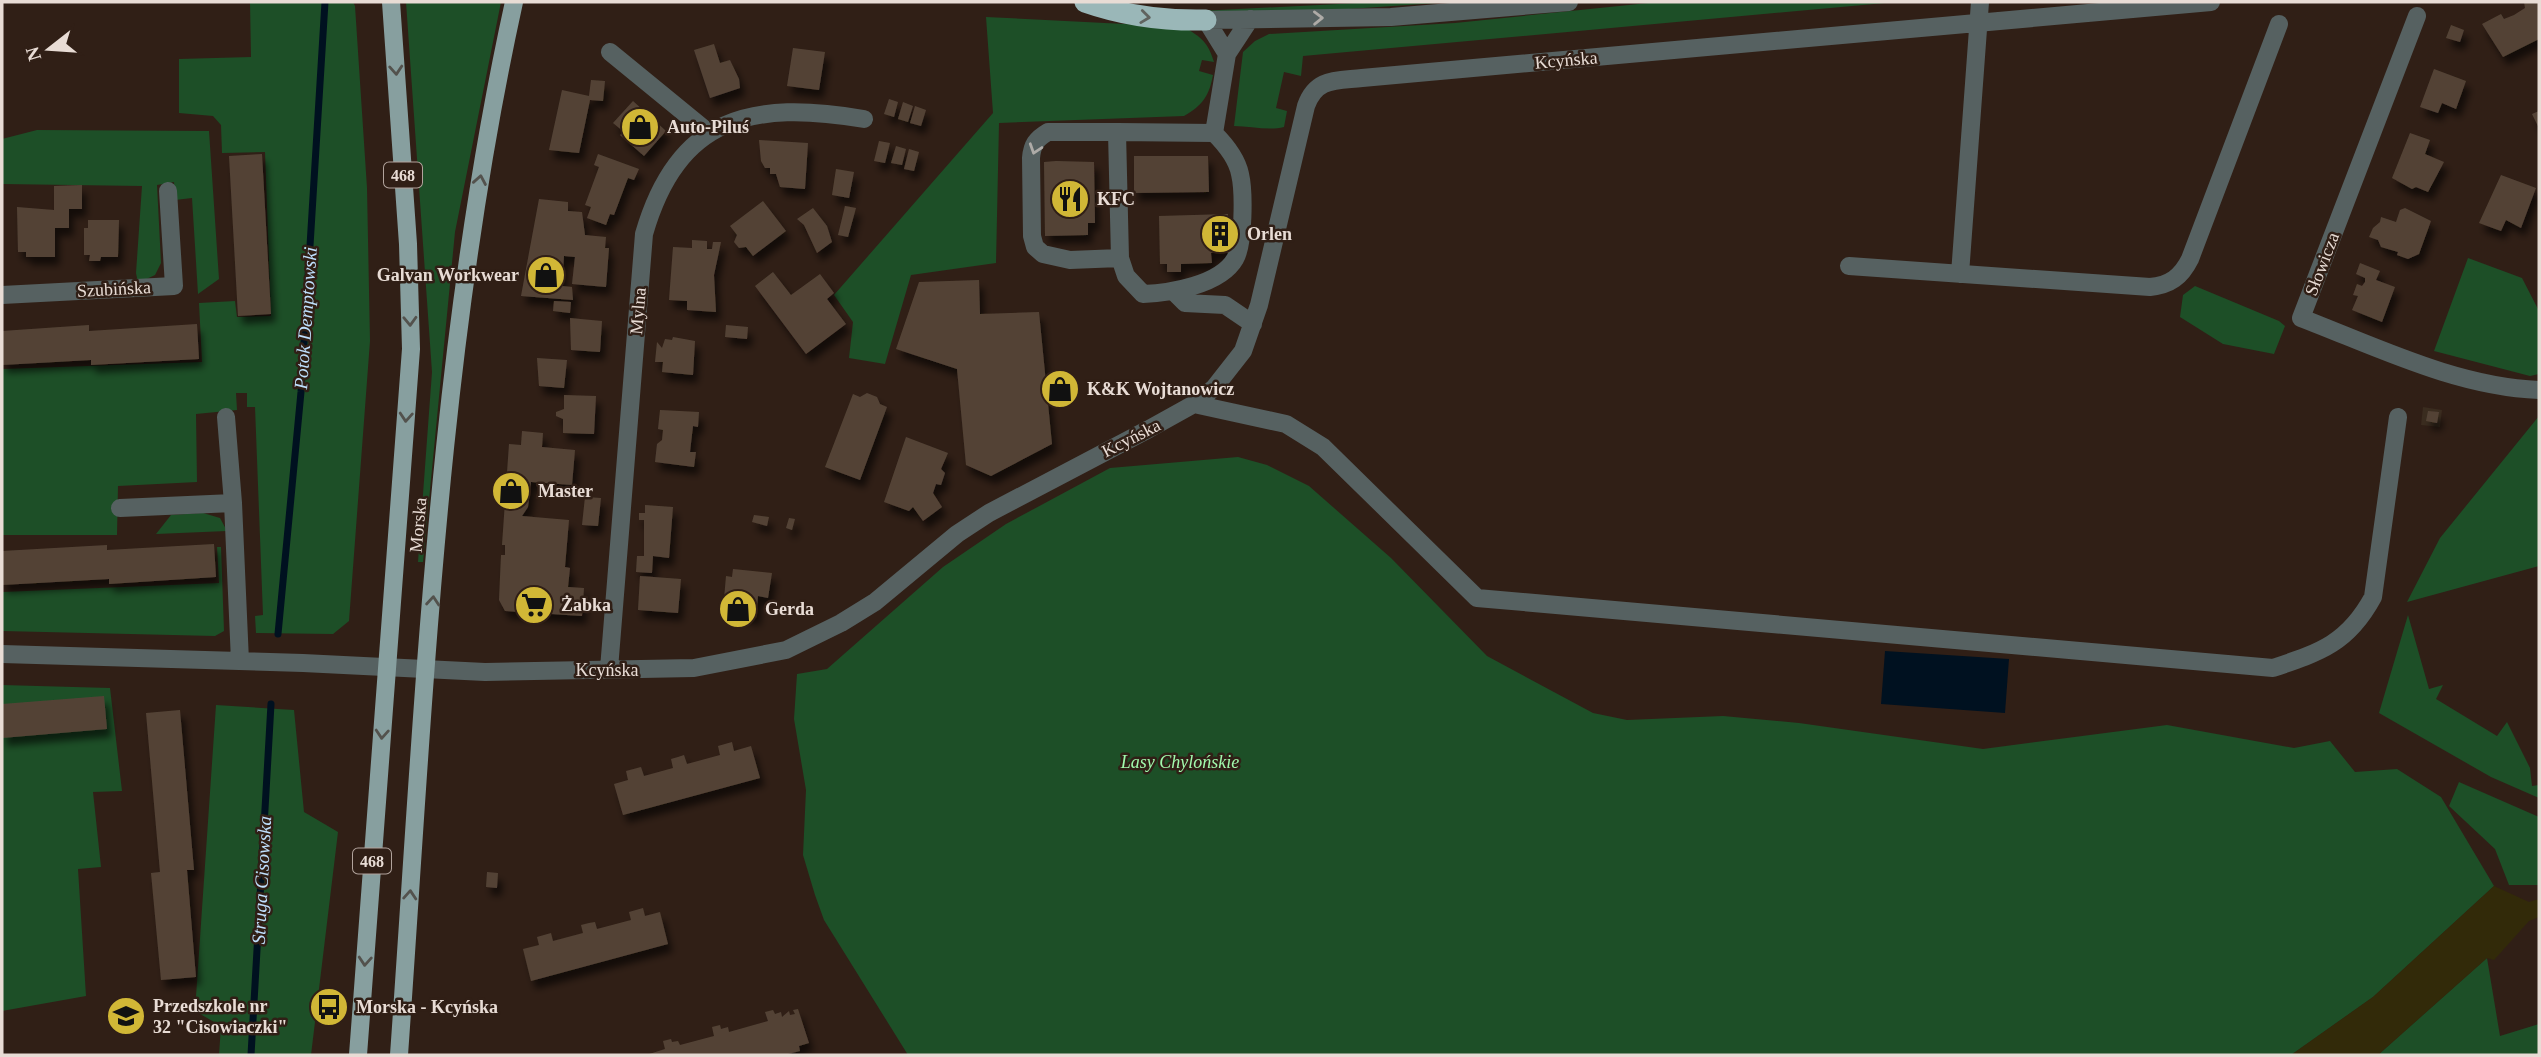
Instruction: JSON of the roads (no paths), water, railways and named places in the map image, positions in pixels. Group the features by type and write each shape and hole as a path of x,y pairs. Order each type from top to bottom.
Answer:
{"highway":[{"path":"1085,2 1116,13 1175,21 1206,20"}],"main road":[{"name":"Morska","path":"358,1055 411,349 408,244 391,2"},
{"name":"Morska","path":"399,1055 427,669 468,247 514,2"}],"street":[{"path":"1206,20 1391,17 1569,2"},
{"path":"1960,274 1980,2"},
{"name":"Kcyńska","path":"2,654 388,666 485,673 694,668 760,657 810,639 875,602 957,534 989,513 1194,404 1234,365 1253,324 1306,106 1311,92 1318,85 1362,78 2211,2"},
{"name":"Słowicza","path":"2417,16 2301,318 2437,370 2507,388 2539,390"},
{"path":"1214,133 1227,54 1250,19"},
{"path":"1206,20 1227,54"},
{"path":"1849,266 2150,287 2165,284 2178,277 2190,260 2279,24"},
{"path":"610,52 709,133"},
{"name":"Mylna","path":"609,670 644,234 663,183 692,145 734,121 766,113 827,113 864,119"},
{"path":"1117,132 1120,258 1126,276 1143,294 1175,293 1226,269 1235,259 1240,246 1240,173 1224,142 1214,133 1117,132 1048,132 1039,138 1032,147 1031,158 1035,247 1043,254 1070,260 1120,258"},
{"name":"Szubińska","path":"2,295 174,286 168,191"},
{"path":"1175,293 1185,303 1225,305 1253,324"},
{"path":"1194,404 1286,424 1323,447 1477,598 2273,667 2320,652 2359,623 2373,597 2398,417"},
{"path":"226,417 240,661"},
{"path":"120,508 233,503"}],"water":[{"path":"1885,651 2009,659 2005,713 1881,704"}],"waterway":[{"name":"Potok Demptowski","path":"278,634 301,392 325,2"},
{"name":"Struga Cisowska","path":"251,1055 271,704"}],"place":[{"name":"Auto-Piluś","path":"640,127"},
{"name":"KFC","path":"1070,199"},
{"name":"Orlen","path":"1220,234"},
{"name":"Galvan Workwear","path":"546,275"},
{"name":"K&K Wojtanowicz","path":"1060,389"},
{"name":"Master","path":"511,491"},
{"name":"Żabka","path":"534,605"},
{"name":"Gerda","path":"738,609"},
{"name":"Morska - Kcyńska","path":"329,1007"},
{"name":"Przedszkole nr 32 \"Cisowiaczki\"","path":"126,1016"}],"park label":[{"name":"Lasy Chylońskie","path":"1180,762"}]}
